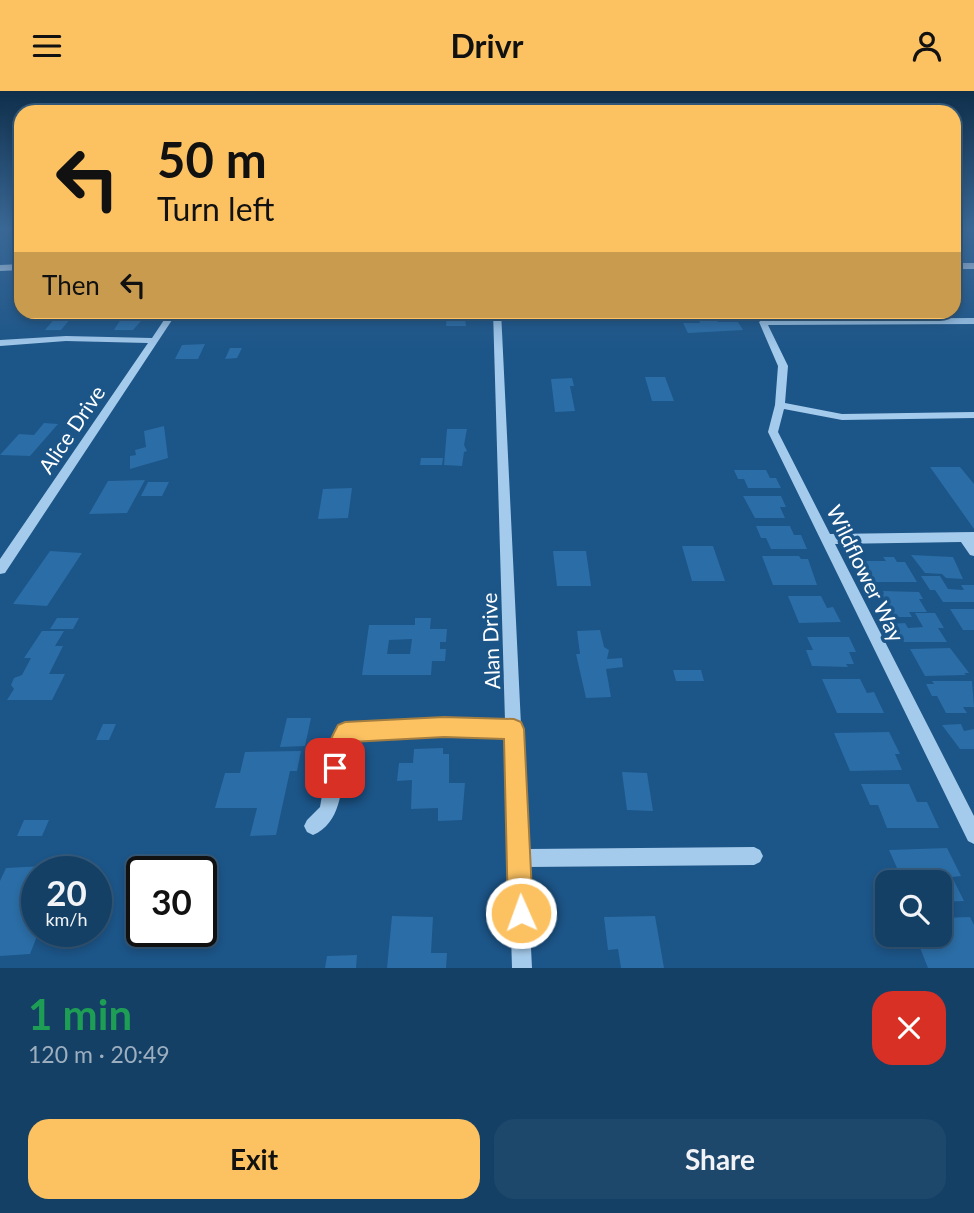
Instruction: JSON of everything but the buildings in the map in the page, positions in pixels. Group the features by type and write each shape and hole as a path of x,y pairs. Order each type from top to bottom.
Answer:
{"street":[{"name":"Alice Drive","path":"0,569 169,319"},
{"name":"Alan Drive","path":"498,319 522,968"},
{"name":"Wildflower Way","path":"974,321 763,322 783,366 780,405 773,432 974,835"},
{"path":"780,405 842,417 974,415"},
{"path":"825,539 969,537 974,551"},
{"path":"313,826 328,811 338,747 345,732 444,727 514,729"},
{"path":"519,858 754,856"}],"lane":[{"path":"0,342 46,339 113,342 155,340"}],"route":[{"path":"335,768 338,747 345,732 444,727 514,729 521,913"}]}
